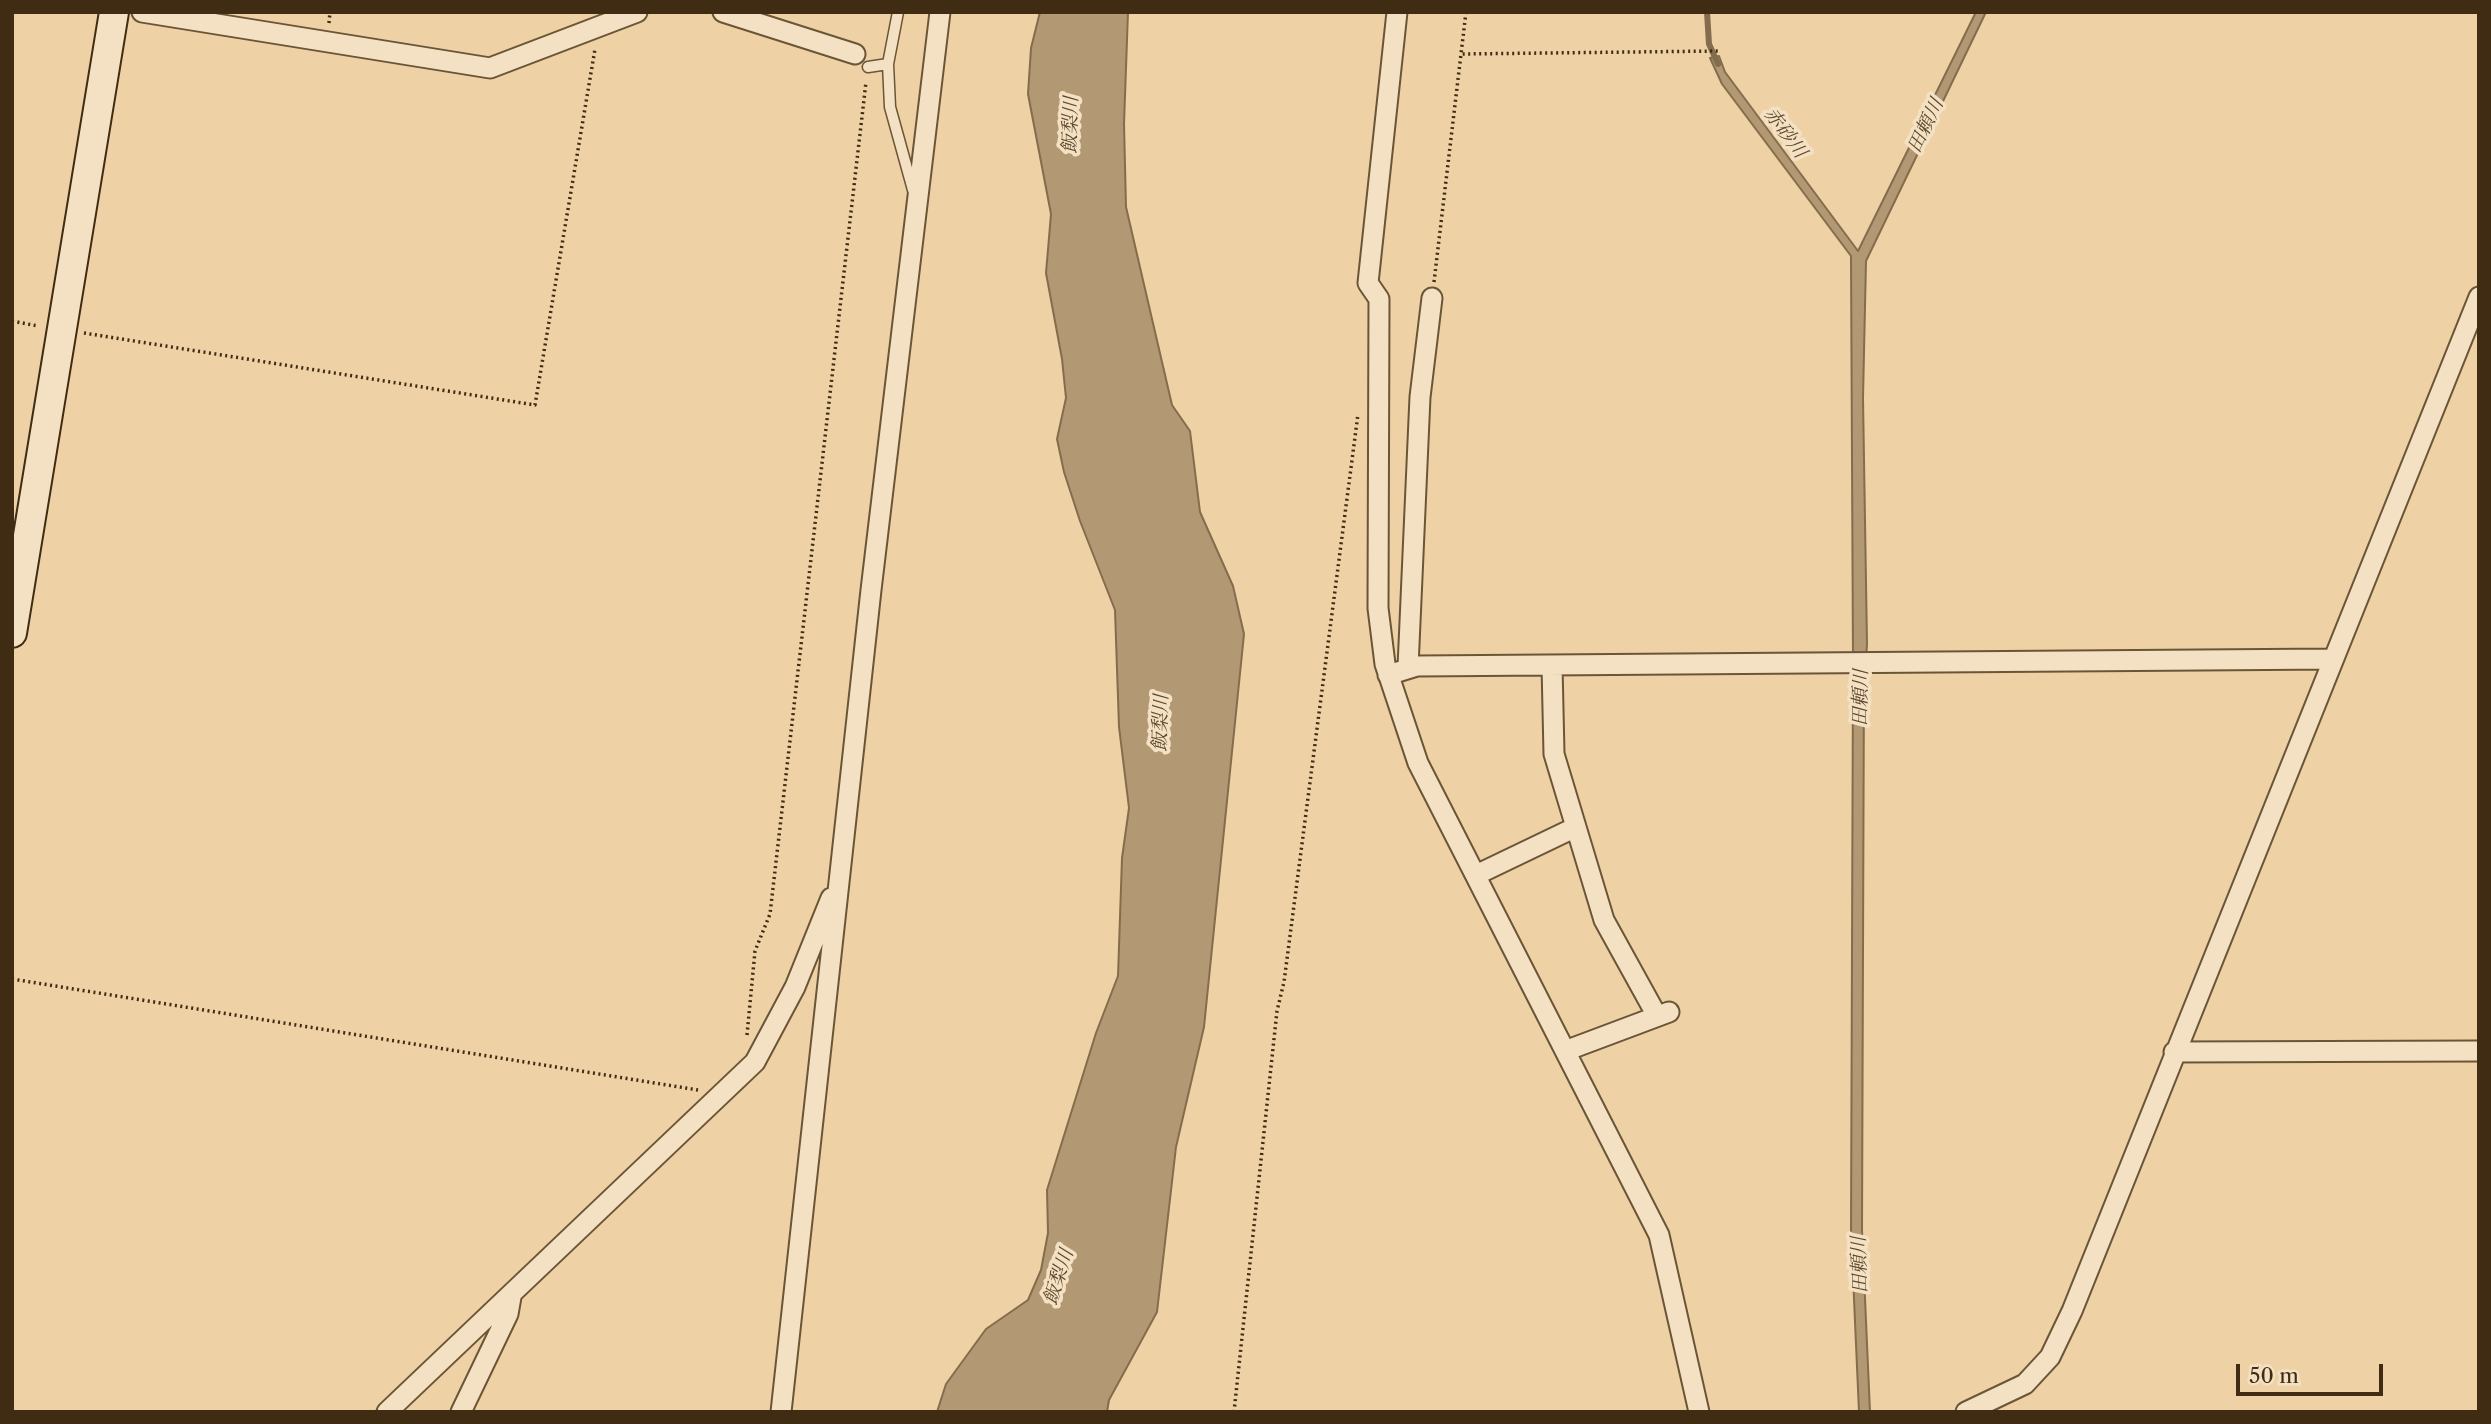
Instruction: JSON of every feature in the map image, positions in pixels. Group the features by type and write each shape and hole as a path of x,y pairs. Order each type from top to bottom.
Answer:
{"street":[{"path":"12,633 114,12"},
{"path":"142,12 490,68 637,12"},
{"path":"723,12 872,64"},
{"path":"781,1412 940,12"},
{"path":"1397,12 1368,283 1379,299 1378,608 1388,675 1418,763 1663,1246 1699,1412"},
{"path":"1966,1412 2025,1384 2050,1357 2072,1311 2331,659 2479,297"},
{"path":"1408,667 1420,397 1432,298"},
{"path":"1388,675 1408,667 2331,659"},
{"path":"1552,665 1554,754 1609,931 1664,1014 1565,1051"},
{"path":"1475,875 1576,827"},
{"path":"387,1412 755,1062 795,987 841,871"},
{"path":"2174,1052 2479,1051"},
{"path":"461,1412 508,1314 511,1296"}],"lane":[{"path":"898,12 872,64 890,107 917,202"}],"path":[{"path":"1432,298 1466,12"},
{"path":"63,330 535,405 598,27"},
{"path":"1461,54 1718,51"},
{"path":"747,1037 755,951 770,914 872,64"},
{"path":"1234,1412 1277,1011 1359,407"},
{"path":"12,979 709,1092 719,1098"}],"water":[{"name":"飯梨川","path":"1040,12 1128,12 1124,124 1126,207 1172,405 1190,431 1200,512 1233,586 1244,634 1204,1027 1176,1147 1157,1312 1109,1400 1107,1412 937,1412 946,1384 986,1329 1028,1300 1041,1270 1048,1233 1047,1190 1096,1033 1118,976 1122,858 1129,808 1119,727 1115,610 1080,521 1064,472 1057,439 1066,398 1062,359 1046,273 1051,214 1028,94 1031,48"},
{"name":"田頼川","path":"1976,12 1986,12 1866,261 1863,398 1867,644 1866,661 1853,660 1851,256 1722,84 1710,58 1719,56 1725,72 1858,251"},
{"name":"田頼川","path":"1853,669 1864,670 1862,1230 1870,1412 1859,1412 1851,1231"}],"waterway":[{"name":"赤砂川","path":"1707,12 1709,44 1718,64"}]}
